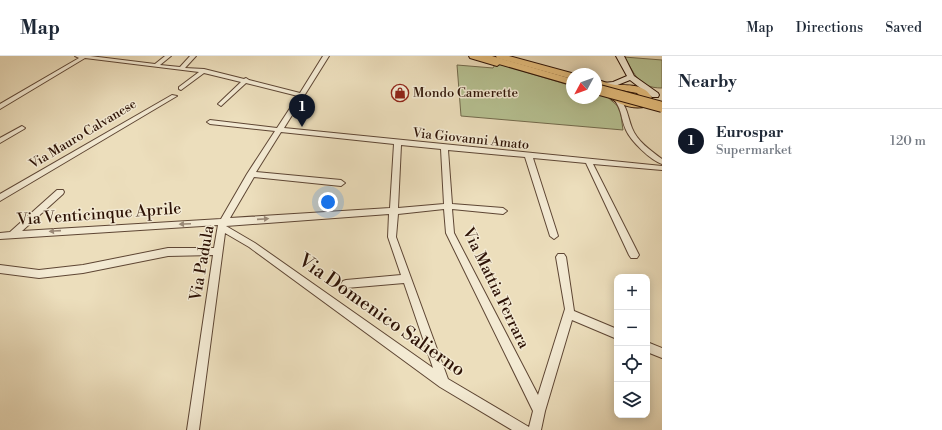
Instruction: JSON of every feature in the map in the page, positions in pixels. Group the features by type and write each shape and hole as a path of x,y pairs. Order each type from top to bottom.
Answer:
{"highway":[{"path":"481,56 566,81"},
{"path":"494,56 566,75"},
{"path":"607,88 660,98"},
{"path":"607,88 662,108"}],"main road":[{"path":"473,56 566,81"},
{"path":"500,56 566,75"},
{"path":"607,88 643,90 660,98"},
{"path":"607,88 628,103 662,108"},
{"path":"641,104 648,101 648,98 643,90"}],"street":[{"path":"113,61 120,56"},
{"path":"155,66 168,56"},
{"path":"181,69 193,56"},
{"name":"Via Padula","path":"193,430 222,224 251,174 326,56"},
{"path":"620,56 631,77 643,90"},
{"path":"0,107 81,57 204,72 246,80 302,95"},
{"path":"181,88 204,72"},
{"path":"631,77 607,88 624,106 630,130 646,150 662,162"},
{"path":"221,104 246,80"},
{"name":"Via Mauro Calvanese","path":"2,195 174,96"},
{"path":"627,116 635,107 641,104"},
{"name":"Via Giovanni Amato","path":"210,122 278,131 529,157 662,168"},
{"path":"0,141 22,128"},
{"path":"398,143 392,237 444,383"},
{"name":"Via Mattia Ferrara","path":"444,148 450,233 539,411"},
{"path":"529,157 554,236"},
{"path":"589,162 634,255"},
{"path":"251,174 341,183"},
{"path":"14,234 60,192"},
{"name":"Via Venticinque Aprile","path":"0,236 14,234 222,224 448,206 503,211"},
{"name":"Via Domenico Salierno","path":"222,224 444,383 524,430"},
{"path":"0,269 40,274 83,269 168,252 217,251"},
{"path":"535,430 539,411 570,309 561,257"},
{"path":"346,284 407,279"},
{"path":"569,314 614,333"},
{"path":"650,348 662,353"}],"green space":[{"path":"624,57 662,60 662,88 648,86 638,79"},
{"path":"496,63 566,84 566,104 602,104 602,94 605,95 620,108 623,130 461,116 457,65 493,68"}],"place":[{"name":"Mondo Camerette","path":"400,93"},
{"name":"Eurospar","path":"302,127"}]}
